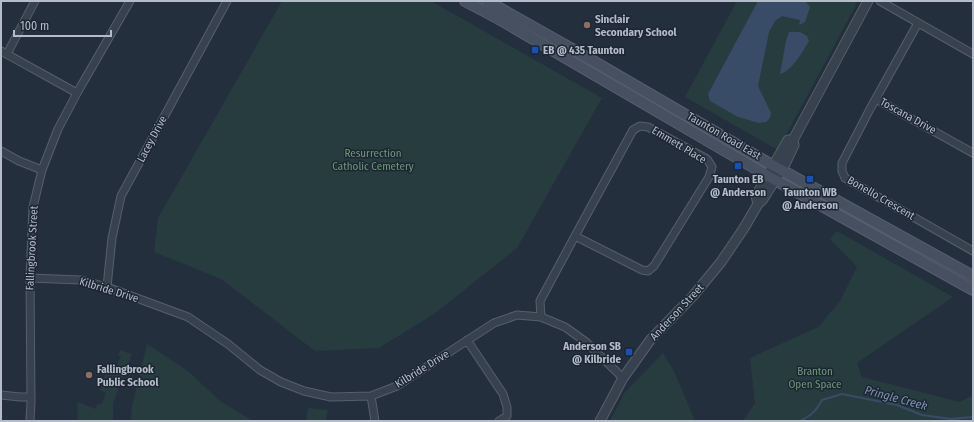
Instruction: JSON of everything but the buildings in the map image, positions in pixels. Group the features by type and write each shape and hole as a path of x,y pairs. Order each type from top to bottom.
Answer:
{"main road":[{"name":"Taunton Road East","path":"465,1 772,178 973,290"},
{"name":"Taunton Road East","path":"487,1 778,168 970,274"},
{"path":"960,283 970,274"}],"street":[{"path":"35,1 4,52 77,93"},
{"name":"Fallingbrook Street","path":"30,421 30,278 33,207 42,170 58,129 130,1"},
{"name":"Lacey Drive","path":"107,287 112,238 121,196 226,1"},
{"name":"Anderson Street","path":"600,421 623,378 651,339 693,296 717,268 744,228 758,204 756,196 772,178 778,168 788,140 793,140 868,1"},
{"path":"880,1 973,54"},
{"name":"Toscana Drive","path":"918,23 876,99 973,153"},
{"name":"Bonello Crescent","path":"876,99 842,163 842,171 845,178 973,251"},
{"name":"Emmett Place","path":"541,316 540,302 575,236 633,130 640,126 648,127 707,159 712,167 709,177 654,266 648,271 642,270 575,236"},
{"path":"1,151 19,161 42,170"},
{"name":"Kilbride Drive","path":"30,278 81,280 107,287 188,317 228,344 260,370 281,382 304,391 331,396 371,396 397,386 494,323 517,315 541,316 565,327 586,342 623,378"},
{"path":"467,340 503,394 507,407 507,416 499,421"},
{"path":"1,395 31,397"},
{"path":"371,396 375,421"}],"green space":[{"name":"Resurrection Catholic Cemetery","path":"282,1 431,1 602,98 517,248 434,314 379,348 315,351 221,279 154,252 158,218"},
{"path":"737,1 857,1 778,150 685,97"},
{"name":"Branton Open Space","path":"837,231 953,297 857,363 862,377 960,402 973,395 973,421 743,421 755,403 750,358 818,327 840,301 857,267 830,239"},
{"path":"147,344 188,371 220,401 253,421 131,421 132,406"},
{"path":"120,350 132,354 113,403 113,421 78,421 78,402 96,409 97,404 101,405 106,393 100,390 108,365 116,368 121,356 118,355"},
{"path":"663,353 674,371 695,421 610,421 625,392"},
{"path":"308,408 328,410 326,421 306,421"}],"water":[{"path":"758,1 805,1 810,7 805,22 799,25 800,20 782,16 775,21 769,32 758,86 771,113 770,118 766,122 759,123 738,117 710,101 708,94"},
{"path":"789,32 800,32 807,36 809,41 793,65 780,74 786,41"}],"waterway":[{"name":"Pringle Creek","path":"800,421 808,417 818,407 822,400 842,394 897,405 922,415 951,419 973,417"}],"place":[{"name":"Sinclair Secondary School","path":"587,25"},
{"name":"EB @ 435 Taunton","path":"535,50"},
{"name":"Taunton EB @ Anderson","path":"738,166"},
{"name":"Taunton WB @ Anderson","path":"810,179"},
{"name":"Anderson SB @ Kilbride","path":"629,352"},
{"name":"Fallingbrook Public School","path":"89,375"}]}
